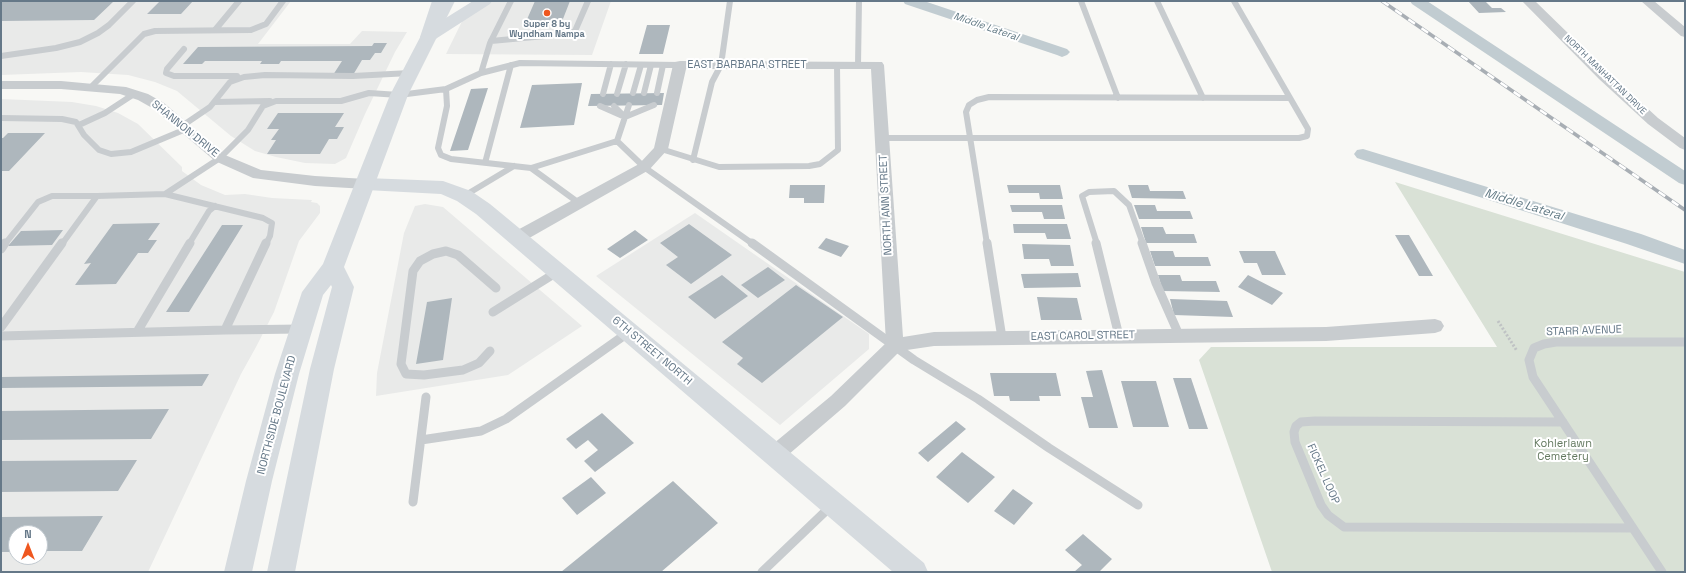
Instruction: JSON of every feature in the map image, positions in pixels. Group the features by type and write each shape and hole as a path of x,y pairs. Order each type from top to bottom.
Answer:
{"main road":[{"path":"428,37 440,1"},
{"name":"NORTHSIDE BOULEVARD","path":"238,572 259,481 287,374 313,292 334,266 399,95 448,1"},
{"path":"428,37 484,1"},
{"name":"6TH STREET NORTH","path":"366,184 443,188 464,196 483,208 914,572"},
{"path":"282,572 322,369 343,287 334,266"}],"street":[{"name":"NORTH MANHATTAN DRIVE","path":"1528,1 1604,76 1653,121 1685,145"},
{"path":"1647,1 1685,33"},
{"name":"EAST BARBARA STREET","path":"661,149 680,66 877,65"},
{"name":"NORTH ANN STREET","path":"877,65 895,345"},
{"name":"SHANNON DRIVE","path":"1,86 61,85 121,90 143,97 159,106 220,158 258,175 315,181 366,184"},
{"path":"518,237 644,167 661,149"},
{"name":"EAST CAROL STREET","path":"895,345 934,339 1326,334 1435,326"},
{"path":"774,455 838,402 895,345"}],"lane":[{"path":"1,56 56,48 80,42 98,33 109,25 133,1"},
{"path":"214,30 239,1"},
{"path":"91,87 144,34 156,31 251,30 262,26 283,1"},
{"path":"481,72 491,41 510,1"},
{"path":"491,41 567,34 575,31 588,1"},
{"path":"693,160 712,82 721,65 730,1"},
{"path":"858,65 859,1"},
{"path":"1082,1 1118,98"},
{"path":"1157,1 1203,98"},
{"path":"882,138 1299,138 1307,136 1308,129 1234,1"},
{"path":"184,49 167,69 166,73 174,76 353,76 410,73"},
{"path":"215,102 341,101 369,93 399,95 446,89 481,72 520,63 680,66"},
{"path":"603,94 611,64"},
{"path":"618,94 626,64"},
{"path":"485,163 511,65"},
{"path":"633,93 641,65"},
{"path":"644,93 651,65"},
{"path":"657,93 663,65"},
{"path":"661,149 719,167 809,166 820,164 838,150 837,65"},
{"path":"1,118 62,119 76,122 84,135 99,150 111,154 131,152 184,128 205,112 215,102 230,82 244,76"},
{"path":"446,89 447,106 438,148 441,155 451,159 531,168 617,141"},
{"path":"79,125 105,113 134,94"},
{"path":"1002,338 966,112 970,105 977,100 989,98 1290,98"},
{"path":"165,194 220,158 248,130 263,106 276,101"},
{"path":"617,141 629,105"},
{"path":"625,117 642,105"},
{"path":"600,106 625,117 654,105"},
{"path":"614,106 625,117"},
{"path":"617,141 644,167 914,360 978,399 1049,448 1138,505"},
{"path":"464,196 514,166"},
{"path":"531,168 579,203"},
{"path":"1119,336 1101,259 1082,196 1089,192 1114,191 1129,205 1156,283 1179,335"},
{"path":"1,249 38,202 52,196 165,194 262,218 272,223 270,236 224,330"},
{"path":"1,327 97,196"},
{"path":"138,332 209,212 215,206"},
{"path":"490,351 479,363 463,370 424,375 406,374 401,364 412,271 420,261 433,254 446,251 458,255 496,288"},
{"path":"493,312 558,271"},
{"path":"1,336 301,329"},
{"path":"421,440 481,431 506,419 629,332"},
{"name":"STARR AVENUE","path":"1529,360 1534,348 1544,344 1556,342 1685,342"},
{"path":"1529,360 1534,376 1662,572"},
{"path":"413,502 426,397"},
{"name":"FICKEL LOOP","path":"1563,422 1315,421 1301,422 1296,426 1294,432 1295,442 1321,505 1328,515 1344,527 1633,528"},
{"path":"762,572 833,504"}],"path":[{"path":"1498,321 1520,354 1529,360"}],"shaded area":[{"path":"1,1 291,1 258,44 350,44 362,31 407,32 395,52 365,114 346,158 335,164 305,163 255,151 231,136 177,91 155,82 128,75 81,72 1,75"},
{"path":"472,1 611,1 592,55 446,54"},
{"path":"1,99 72,102 96,106 118,113 138,124 182,167 182,171 201,185 225,195 245,194 272,198 312,200 311,202 317,203 320,206 320,213 299,241 274,312 241,374 148,572 1,572"},
{"path":"425,204 443,207 582,326 508,375 376,396 377,373 404,233 415,206"},
{"path":"695,213 869,334 869,349 780,425 596,276"}],"green space":[{"name":"Kohlerlawn Cemetery","path":"1395,182 1685,272 1685,572 1272,572 1199,360 1211,347 1497,347"}],"building":[{"path":"1,1 114,1 94,20 1,21"},
{"path":"160,1 193,1 181,14 147,14"},
{"name":"Super 8 by Wyndham Nampa","path":"535,1 570,1 561,24 525,24"},
{"path":"1468,1 1485,1 1492,8 1501,8 1506,12 1479,13"},
{"path":"647,25 670,25 663,54 639,54"},
{"path":"374,43 387,43 381,53 375,53 370,60 362,60 353,75 333,75 342,61 281,61 279,64 260,64 262,61 205,61 202,64 183,64 198,47 372,46"},
{"path":"582,83 574,125 520,128 532,85"},
{"path":"488,88 468,150 450,151 471,89"},
{"path":"664,93 662,105 588,106 591,94"},
{"path":"278,113 344,113 335,127 344,127 337,139 329,139 320,154 267,154 276,140 271,140 279,129 267,129"},
{"path":"8,133 45,133 9,171 1,171 1,138"},
{"path":"790,185 825,185 824,203 804,203 804,198 789,198"},
{"path":"1007,185 1060,185 1063,199 1040,199 1039,193 1009,193"},
{"path":"1128,185 1148,185 1150,191 1183,191 1186,199 1132,198"},
{"path":"1010,205 1062,205 1065,219 1044,219 1042,212 1012,212"},
{"path":"1134,205 1155,205 1157,211 1190,211 1193,219 1139,219"},
{"path":"160,223 148,240 157,240 148,253 138,253 116,284 75,285 91,263 84,264 113,224"},
{"path":"689,224 732,255 691,284 666,265 678,257 660,243"},
{"path":"1013,224 1067,224 1071,239 1047,239 1045,233 1014,233"},
{"path":"222,225 243,225 189,312 166,312"},
{"path":"1141,227 1163,227 1166,234 1194,234 1197,243 1146,243"},
{"path":"63,230 52,245 8,246 21,231"},
{"path":"635,230 648,240 620,258 607,249"},
{"path":"1395,235 1409,235 1433,276 1419,276"},
{"path":"826,238 849,246 841,257 818,248"},
{"path":"1022,244 1070,245 1074,266 1051,266 1049,259 1024,259"},
{"path":"1150,251 1173,251 1175,257 1208,257 1211,266 1155,266"},
{"path":"1239,251 1275,251 1286,275 1262,275 1257,263 1244,263"},
{"path":"768,267 785,280 758,298 741,285"},
{"path":"1078,273 1081,287 1024,288 1021,274"},
{"path":"722,275 748,296 715,319 688,297"},
{"path":"1158,275 1180,275 1182,281 1216,281 1220,292 1163,291"},
{"path":"1248,275 1283,293 1272,305 1238,287"},
{"path":"796,285 843,317 762,383 737,364 743,358 722,342"},
{"path":"1037,297 1077,298 1082,320 1041,320"},
{"path":"452,298 443,360 416,364 427,302"},
{"path":"1170,299 1227,301 1233,317 1174,315"},
{"path":"1102,370 1118,428 1089,428 1081,397 1093,397 1086,371"},
{"path":"990,373 1056,373 1061,396 1039,396 1040,401 1010,401 1009,396 994,396"},
{"path":"209,374 202,386 1,388 1,377"},
{"path":"1173,378 1191,378 1208,429 1189,429"},
{"path":"1121,381 1156,381 1169,427 1133,427"},
{"path":"169,409 151,439 1,440 1,411"},
{"path":"602,413 634,443 595,472 584,461 598,450 588,440 576,449 566,439"},
{"path":"956,421 966,429 928,462 918,453"},
{"path":"962,452 995,477 968,503 936,477"},
{"path":"137,460 118,491 1,492 1,461"},
{"path":"591,477 606,493 577,515 562,498"},
{"path":"673,481 718,523 661,572 561,572"},
{"path":"1013,489 1033,503 1014,525 994,511"},
{"path":"103,516 82,551 48,551 48,525 8,525 8,552 1,552 1,517"},
{"path":"1083,534 1112,559 1099,572 1074,572 1082,565 1065,550"}],"waterway":[{"name":"Middle Lateral","path":"910,1 1062,52"},
{"path":"1417,1 1685,179"},
{"name":"Middle Lateral","path":"1363,154 1634,239 1685,257"}],"railway":[{"path":"1382,1 1685,210"}],"place":[{"name":"Super 8 by Wyndham Nampa","path":"547,13"}]}
